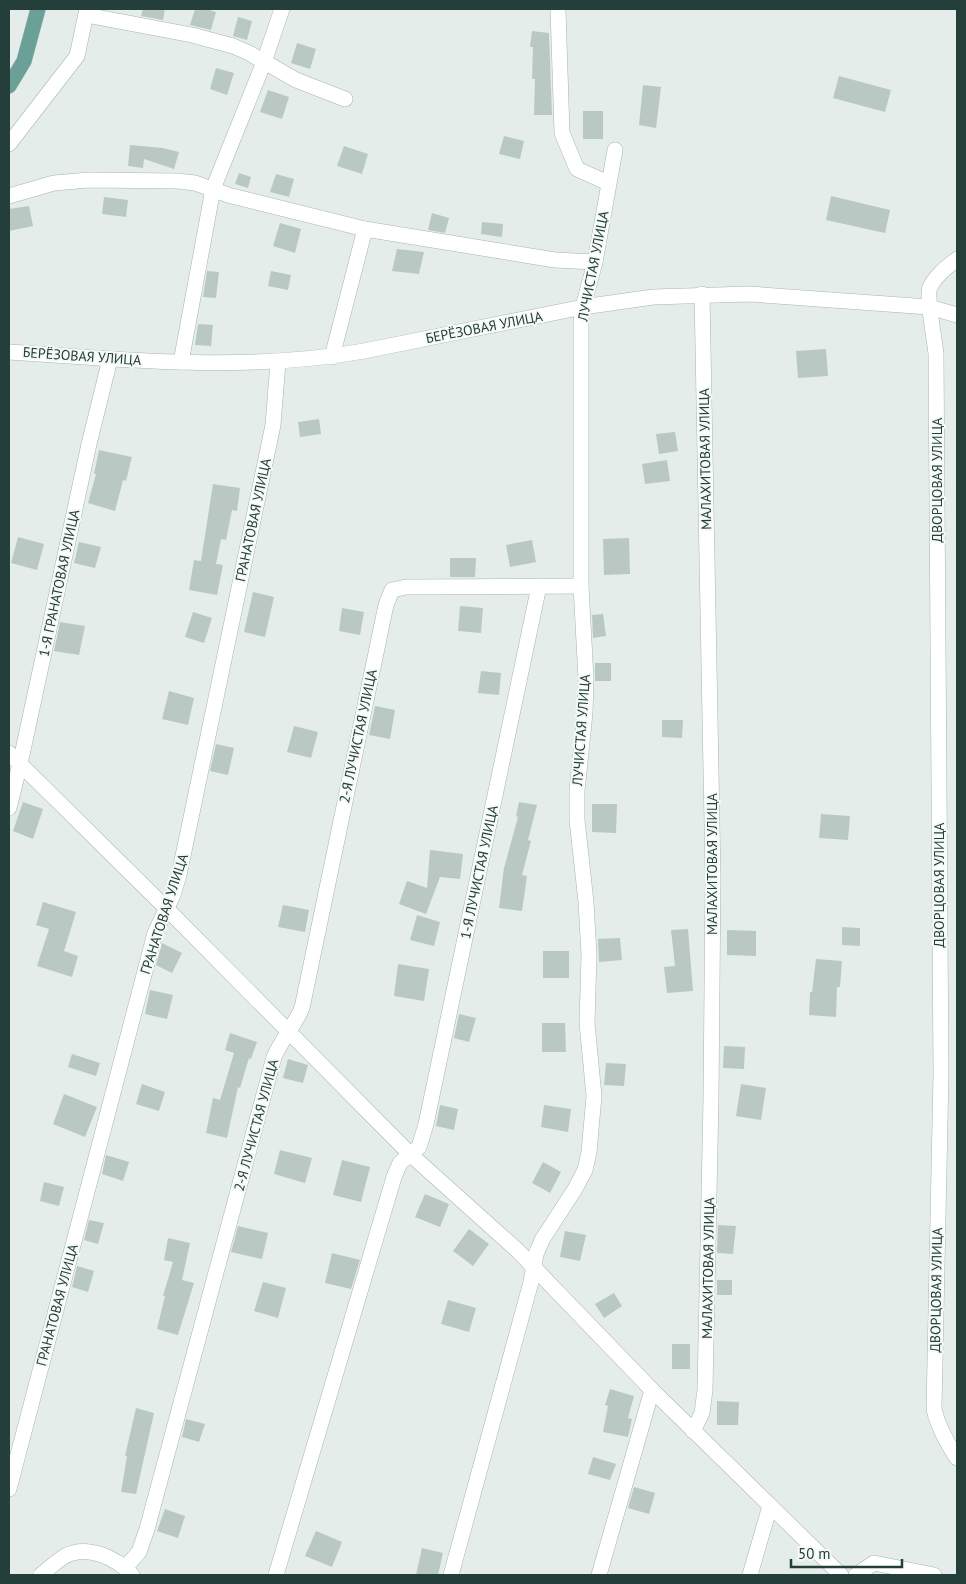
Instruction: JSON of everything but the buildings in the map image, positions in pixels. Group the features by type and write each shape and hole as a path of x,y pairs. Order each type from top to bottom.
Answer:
{"main road":[{"path":"9,86 24,61 38,9"}],"street":[{"path":"181,362 213,189 264,62 282,9"},
{"path":"558,9 562,132 577,169 608,183"},
{"path":"9,144 77,56 87,12 224,44 249,53 296,80 346,99"},
{"name":"ЛУЧИСТАЯ УЛИЦА","path":"451,1575 531,1282 536,1254 542,1240 575,1190 585,1170 589,1152 594,1096 587,1023 589,946 577,820 577,792 585,713 586,679 581,586 581,322 595,262 615,150"},
{"path":"9,196 54,183 89,180 195,183 228,195 364,229 555,260 595,262"},
{"path":"332,356 364,229"},
{"name":"ДВОРЦОВАЯ УЛИЦА","path":"957,259 940,273 929,289 936,354 941,1073 934,1409 936,1421 957,1458"},
{"name":"БЕРЁЗОВАЯ УЛИЦА","path":"9,352 181,362 278,362 332,356 583,307 653,297 702,294 749,294 930,307 957,316"},
{"name":"МАЛАХИТОВАЯ УЛИЦА","path":"693,1430 702,1413 705,1390 712,1098 713,886 702,294"},
{"name":"1-Я ГРАНАТОВАЯ УЛИЦА","path":"9,808 89,444 110,359"},
{"name":"ГРАНАТОВАЯ УЛИЦА","path":"9,1489 155,933 173,894 179,875 273,425 278,362"},
{"path":"539,586 581,586"},
{"name":"2-Я ЛУЧИСТАЯ УЛИЦА","path":"129,1572 147,1529 274,1057 280,1042 302,1008 386,605 392,590 406,587 539,586"},
{"name":"1-Я ЛУЧИСТАЯ УЛИЦА","path":"276,1575 394,1177 400,1163 419,1147 426,1124 539,586"},
{"path":"9,753 410,1154 517,1250 652,1390 841,1575"},
{"path":"599,1575 652,1390"},
{"path":"750,1575 770,1506"},
{"path":"41,1575 67,1555 85,1552 102,1555 129,1572"},
{"path":"856,1575 874,1563 934,1575"}]}
